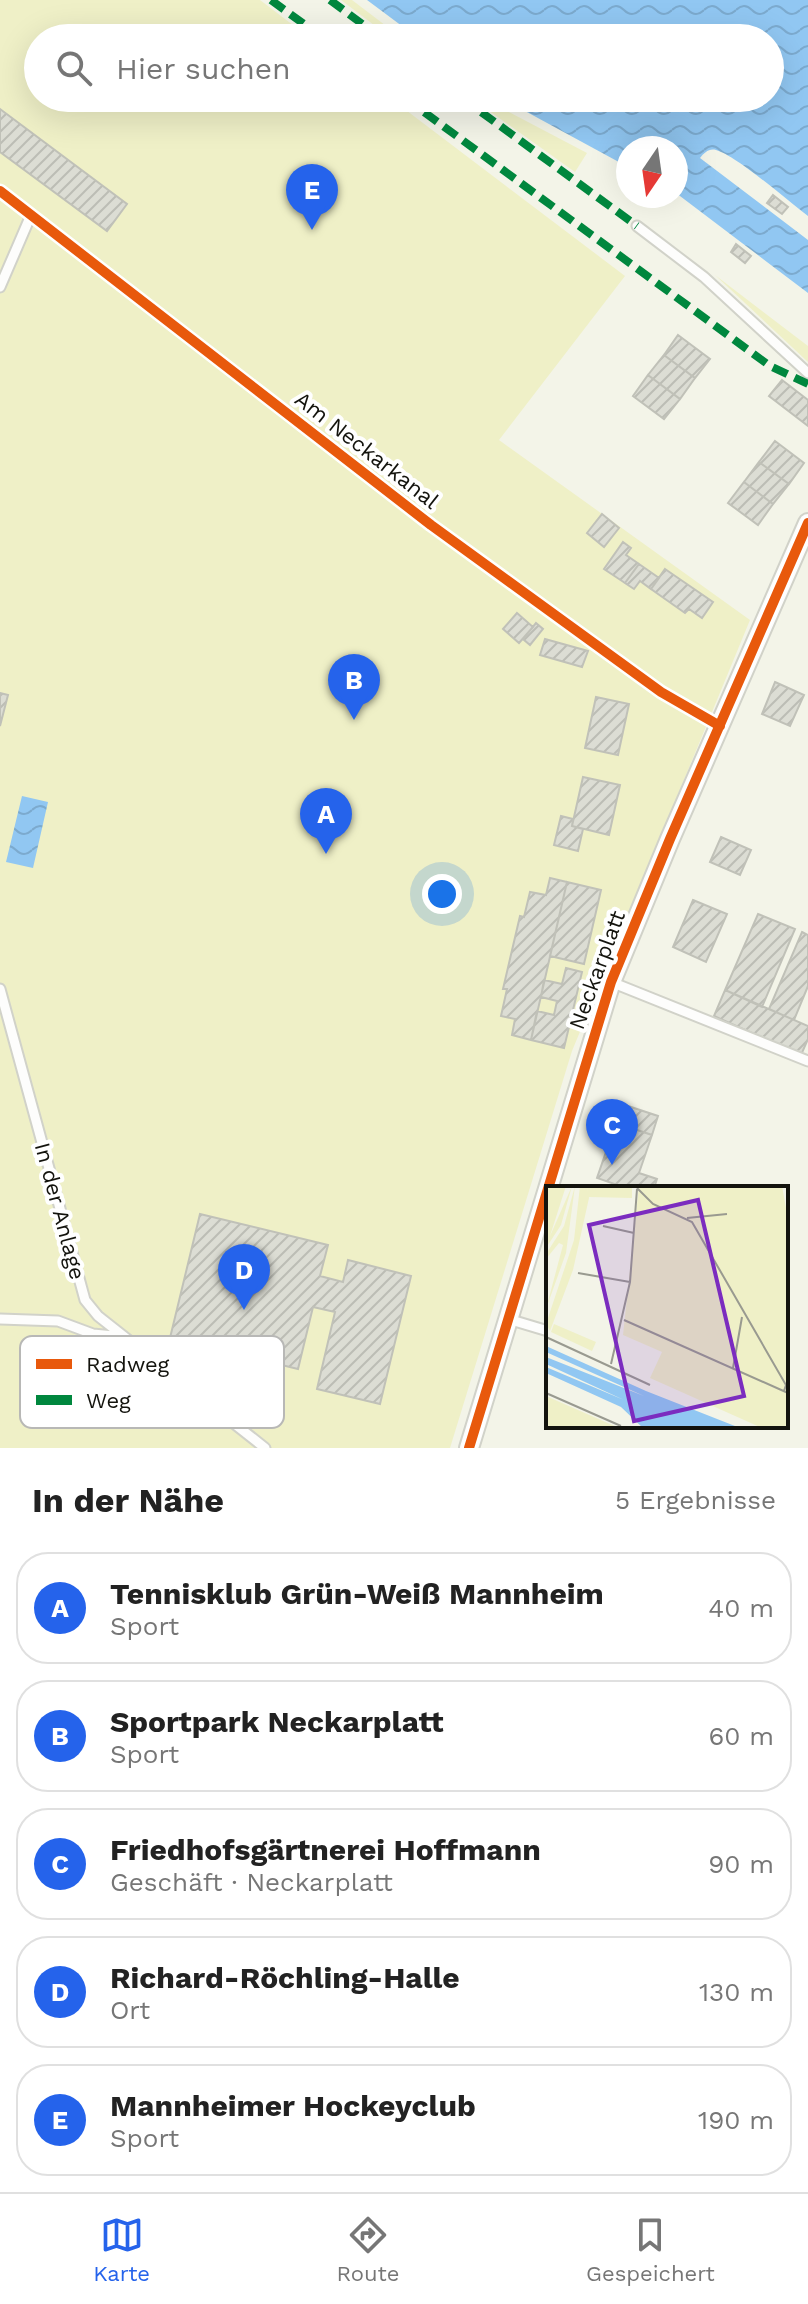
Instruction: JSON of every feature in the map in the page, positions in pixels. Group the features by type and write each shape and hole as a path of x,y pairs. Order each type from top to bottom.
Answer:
{"street":[{"name":"Neckarplatt","path":"549,1186 611,982 808,523"},
{"name":"Neckarplatt","path":"469,1448 546,1195"}],"lane":[{"name":"Am Neckarkanal","path":"0,191 444,534 661,692 720,726"},
{"path":"0,287 31,215"},
{"path":"637,226 704,277 808,373"},
{"path":"611,982 808,1061"},
{"name":"In der Anlage","path":"0,989 85,1300 98,1316 123,1336"},
{"path":"0,1319 58,1321 93,1334 114,1336"},
{"path":"508,1319 546,1330"},
{"name":"In der Anlage","path":"240,1428 265,1448"}],"green space":[{"path":"0,0 260,0 292,24 24,24 24,112 408,112 625,276 499,440 750,620 572,1051 450,1448 0,1448"},
{"path":"341,0 352,0 384,24 373,24"},
{"path":"491,112 509,112 587,153 575,172"},
{"path":"715,275 808,346 808,362"}],"water":[{"path":"367,0 808,0 808,216 725,154 711,150 700,158 808,240 808,293 688,202 688,136 616,136 616,160 527,112 784,112 784,24 399,24"},
{"path":"22,796 48,802 33,868 6,862"}],"building":[{"path":"0,109 127,204 107,231 0,152"},
{"path":"773,195 788,207 782,214 767,203"},
{"path":"736,244 751,256 745,263 731,252"},
{"path":"678,335 710,359 695,378 664,355"},
{"path":"664,355 695,378 680,399 648,375"},
{"path":"648,375 680,399 664,419 633,396"},
{"path":"782,380 808,400 808,426 769,396"},
{"path":"775,441 804,463 789,484 759,462"},
{"path":"759,462 789,484 773,504 744,482"},
{"path":"744,482 773,504 758,525 728,503"},
{"path":"602,514 619,528 604,547 587,533"},
{"path":"623,542 631,548 626,555 639,564 625,583 604,569"},
{"path":"639,564 659,578 651,589 640,581 634,589 625,583"},
{"path":"665,569 713,602 702,618 689,609 685,613 651,589"},
{"path":"517,613 533,627 519,643 503,629"},
{"path":"536,623 543,629 530,645 523,639"},
{"path":"545,639 588,651 582,667 540,655"},
{"path":"775,682 804,695 790,726 762,714"},
{"path":"0,693 8,695 0,726"},
{"path":"596,697 629,704 618,755 585,748"},
{"path":"583,777 620,785 609,835 572,826"},
{"path":"561,816 573,819 572,826 583,829 578,851 554,845"},
{"path":"721,837 751,850 740,875 710,862"},
{"path":"550,878 567,882 531,1040 512,1035 515,1019 501,1016 507,989 503,989 520,916 524,917 530,892 546,895"},
{"path":"567,882 601,890 584,964 550,956"},
{"path":"693,900 727,914 706,962 673,947"},
{"path":"758,914 795,929 762,1007 725,990"},
{"path":"802,932 808,935 808,986 794,1020 769,1009"},
{"path":"566,968 582,972 564,1048 531,1040 537,1011 554,1015 557,1001 541,997 544,980 562,984"},
{"path":"725,990 808,1026 808,1039 801,1055 714,1016"},
{"path":"622,1104 658,1116 652,1135 616,1123"},
{"path":"616,1123 652,1135 639,1173 657,1179 655,1186 620,1186 597,1178"},
{"path":"200,1214 328,1245 320,1276 343,1282 348,1260 411,1276 380,1404 317,1389 335,1312 313,1307 298,1369 284,1366 284,1336 170,1336"}],"marked path":[{"path":"271,0 304,24"},
{"path":"330,0 362,24"},
{"path":"424,112 770,366 808,384"},
{"path":"481,112 637,226"}],"cycle path":[{"path":"0,191 431,525 661,692 720,726"},
{"path":"549,1186 611,982 808,523"},
{"path":"469,1448 546,1195"}],"place":[{"name":"Mannheimer Hockeyclub","path":"312,230"},
{"name":"Sportpark Neckarplatt","path":"354,720"},
{"name":"Tennisklub Grün-Weiß Mannheim","path":"326,854"},
{"name":"Friedhofsgärtnerei Hoffmann","path":"612,1165"},
{"name":"Richard-Röchling-Halle","path":"244,1310"}]}
